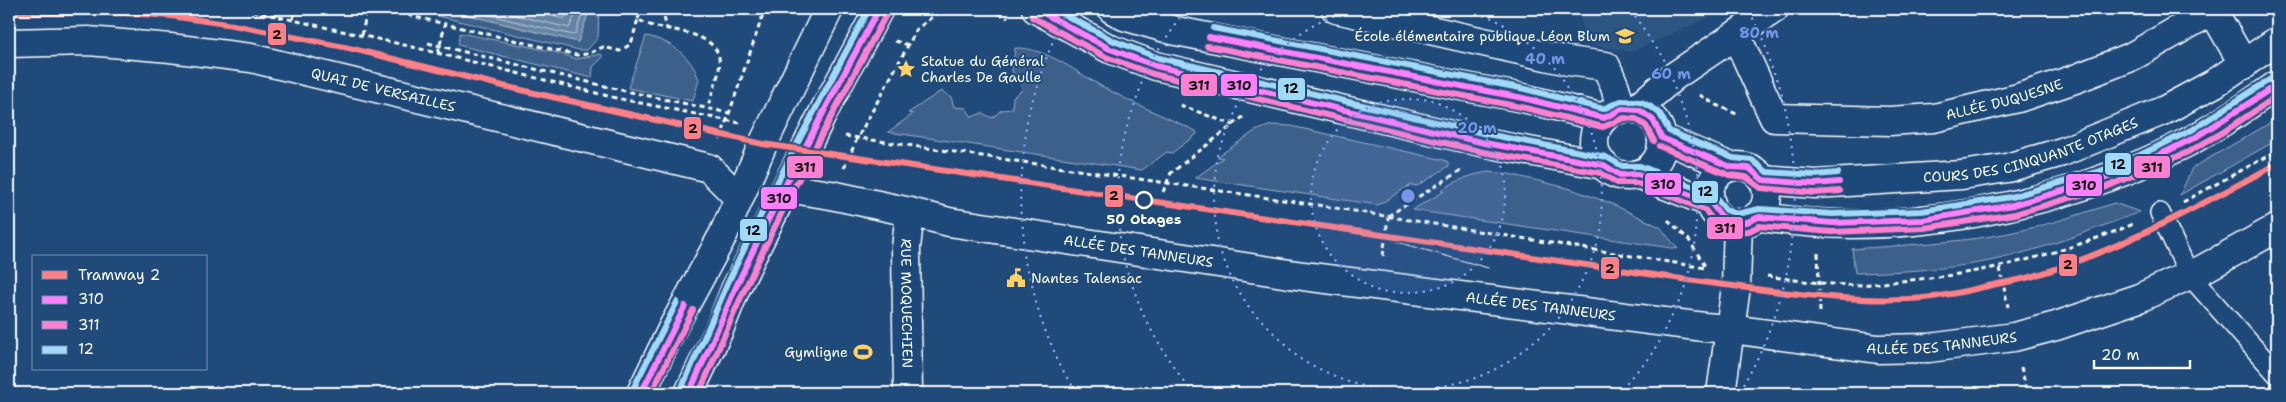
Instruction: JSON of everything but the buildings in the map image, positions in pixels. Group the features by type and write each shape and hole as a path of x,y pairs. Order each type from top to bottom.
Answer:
{"street":[{"path":"641,393 672,329 719,243 829,9"},
{"path":"689,393 719,330 735,290 866,30 879,9"},
{"path":"1036,9 1110,49 1156,66 1485,143 1604,166 1620,175 1638,174 1645,171 1657,160 1662,145 1659,128 1653,119 1621,112 1523,98 1176,31 1124,16 1112,9"},
{"path":"1336,9 1568,61 1606,66 1615,87 1621,112"},
{"path":"1604,166 1596,151 1595,133 1621,112 1773,9"},
{"path":"2213,10 2244,65"},
{"name":"ALLÉE DUQUESNE","path":"1774,118 1890,121 1934,118 2018,98 2132,57 2213,10"},
{"path":"1736,35 1774,118"},
{"name":"QUAI DE VERSAILLES","path":"9,43 88,41 170,48 251,58 709,168 739,198"},
{"name":"COURS DES CINQUANTE OTAGES","path":"1662,138 1731,167 1749,168 1763,180 1815,184 1962,175 2007,168 2070,149 2165,110 2244,65 2277,41"},
{"path":"1731,167 1724,169 1713,181 1709,196 1714,211 1721,218 1880,223 1924,219 2016,205 2074,190 2185,144 2235,114 2277,85"},
{"path":"1638,174 1711,203"},
{"path":"1721,393 1732,329 1736,272 1747,220 1765,205 1767,197 1763,180"},
{"name":"ALLÉE DES TANNEURS","path":"786,188 832,195 949,222 1379,286 1732,329 1878,349 1929,348 2014,337 2056,326 2139,298 2190,276 2277,228"},
{"name":"RUE MOQUECHIEN","path":"908,393 906,248 910,212"}],"lane":[{"path":"2160,213 2190,276 2277,374"}],"path":[{"path":"244,9 438,53 616,98 726,121 765,9"},
{"path":"293,19 295,9"},
{"path":"362,36 368,9"},
{"path":"382,9 581,55 603,47 618,52 631,44 641,9"},
{"path":"662,9 666,29"},
{"path":"832,195 857,139 917,29 942,9"},
{"path":"638,19 653,26 698,36 713,44 720,58 717,78 707,108"},
{"path":"438,53 445,24"},
{"path":"428,43 729,113"},
{"path":"1673,77 1716,105 1733,113 1744,117 1774,118"},
{"path":"1163,192 1171,173 1250,113"},
{"path":"816,129 857,139 1388,216 1707,268 1850,285 1947,277 2000,268 2079,245 2160,213 2277,151"},
{"path":"1388,216 1462,170"},
{"path":"1662,215 1689,240 1709,274"},
{"path":"1379,286 1388,216"},
{"path":"2000,268 2014,337"}],"shaded area":[{"path":"434,9 443,9 578,42 590,9 599,9 598,38 587,50 579,50 438,16 435,14"},
{"name":"École élémentaire publique Léon Blum","path":"1578,9 1727,9 1631,52 1587,44"},
{"path":"460,33 551,51 577,59 601,54 603,57 593,67 592,78 458,45"},
{"path":"646,36 671,45 679,50 691,64 699,80 693,101 628,88"},
{"path":"1015,48 1039,52 1062,62 1116,94 1196,131 1197,134 1172,153 1167,152 1142,170 888,132 913,114 908,113 941,91 951,97 954,107 966,108 972,117 982,113 992,118 1001,110 1012,109 1013,97 1023,89 1012,71"},
{"path":"2277,119 2277,140 2180,195 2192,168"},
{"path":"1272,125 1291,126 1444,160 1448,162 1449,166 1417,186 1411,185 1378,205 1195,178 1223,158 1217,157 1255,131"},
{"path":"1489,172 1509,174 1568,188 1610,203 1660,227 1678,249 1412,210 1445,191 1441,190 1453,184 1470,176"},
{"path":"2114,203 2140,212 2058,242 1994,260 1929,269 1855,273 1852,249 1947,242 2004,234 2046,224"}],"water":[{"path":"443,9 590,9 578,42"}],"tram line":[{"name":"2","path":"9,13 125,13 171,16 233,25 349,48 503,86 763,144 1709,283 1859,299 1884,300 1929,297 2034,276 2102,252 2132,239 2277,164"},
{"path":"1362,232 1488,268"}],"transit line":[{"name":"12","path":"681,389 727,285 761,215 869,9"},
{"name":"310","path":"689,393 769,218 879,9"},
{"name":"310","path":"1036,9 1110,49 1156,66 1485,143 1604,165 1620,175 1638,174 1711,203 1721,216 1735,223 1747,222 1759,217 1832,223 1923,220 2013,205 2101,180 2143,163 2196,137 2277,85"},
{"name":"12","path":"1054,9 1114,41 1159,58 1487,134 1606,157 1622,166 1640,166 1714,195 1726,210 1737,214 1759,209 1832,214 1922,211 2011,197 2098,172 2140,155 2192,130 2272,78"},
{"name":"311","path":"699,393 777,222 887,13"},
{"name":"311","path":"1032,17 1106,57 1153,74 1483,152 1601,173 1617,183 1637,183 1705,210 1716,224 1734,232 1749,231 1759,226 1832,232 1924,228 2015,214 2104,188 2188,152 2225,131 2277,96"},
{"name":"12","path":"1213,28 1525,89 1603,109 1621,101 1641,102 1660,114 1669,131 1733,158 1752,160 1767,172 1815,175 1838,173"},
{"name":"310","path":"1209,37 1523,98 1604,118 1622,109 1639,110 1653,120 1662,138"},
{"name":"311","path":"1207,46 1521,107 1603,127 1624,118 1636,119 1646,126 1654,141"},
{"name":"310","path":"1662,138 1731,167 1749,168 1763,180 1815,184 1839,182"},
{"name":"311","path":"1659,146 1729,175 1746,177 1761,188 1815,193 1840,191"},
{"name":"12","path":"633,389 677,302"},
{"name":"310","path":"641,393 685,306"},
{"name":"311","path":"651,393 693,310"}],"place":[{"name":"École élémentaire publique Léon Blum","path":"1625,36"},
{"name":"Statue du Général Charles De Gaulle","path":"906,69"},
{"name":"50 Otages","path":"1144,200"},
{"name":"Nantes Talensac","path":"1016,278"},
{"name":"Gymligne","path":"863,352"}]}
